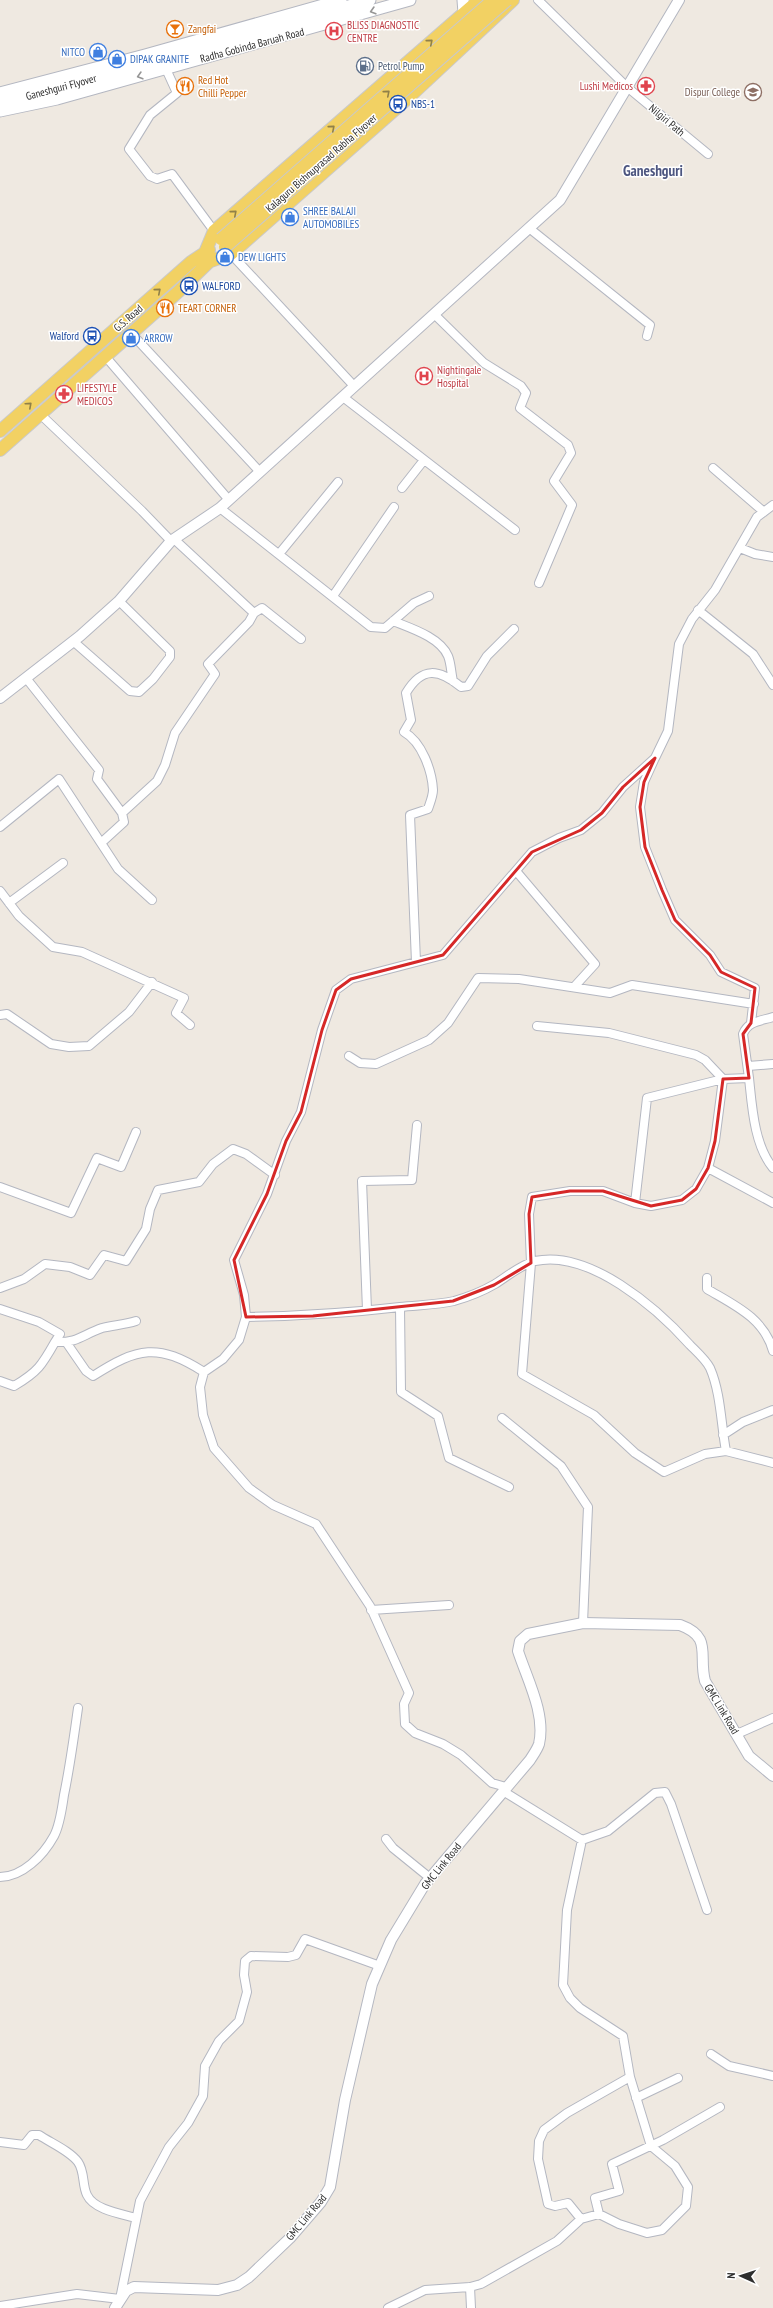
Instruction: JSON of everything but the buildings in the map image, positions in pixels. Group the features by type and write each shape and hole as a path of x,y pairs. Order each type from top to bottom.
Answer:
{"main road":[{"name":"Radha Gobinda Baruah Road","path":"4,100 145,56 341,0"},
{"name":"Ganeshguri Flyover","path":"4,100 370,0"},
{"name":"Radha Gobinda Baruah Road","path":"0,111 57,99 410,0"},
{"path":"463,0 464,13"},
{"path":"0,450 201,271 206,259 452,23 479,0"},
{"path":"477,14 479,0"},
{"name":"Kalaguru Bishnuprasad Rabha Flyover","path":"206,259 493,0"},
{"name":"Kalaguru Bishnuprasad Rabha Flyover","path":"223,243 507,0"},
{"path":"223,243 471,41 513,0"},
{"path":"452,23 467,27 471,41"},
{"name":"G.S. Road","path":"0,431 191,262 206,259"}],"street":[{"name":"Nilgiri Path","path":"538,0 627,87 708,154"},
{"path":"0,698 73,641 119,601 172,540 220,508 560,200 679,0"},
{"path":"166,69 177,93 150,115 129,149 150,176 157,179 172,174 223,243 354,386"},
{"path":"529,228 650,325 648,336"},
{"path":"434,314 484,363 521,386 526,393 520,408 568,445 571,453 554,481 572,505 539,583"},
{"path":"131,333 260,472"},
{"path":"105,356 229,500"},
{"path":"343,397 515,530"},
{"path":"40,414 172,540 254,613"},
{"path":"402,488 424,460"},
{"path":"713,468 764,512"},
{"path":"280,554 338,482"},
{"path":"751,1024 755,988 721,972 710,955 675,920 645,847 640,807 644,782 668,731 678,644 698,610 715,590 757,517 773,506"},
{"path":"220,508 371,627 385,628 414,604 429,596"},
{"path":"333,596 394,508"},
{"path":"740,548 755,554 773,557"},
{"path":"73,641 130,691 139,692 154,679 170,657 170,651 119,601"},
{"path":"122,813 157,781 176,733 215,674 208,664 249,622 254,613 262,608 301,639"},
{"path":"698,610 753,654 773,685"},
{"path":"393,622 422,632 443,649 448,656 453,681"},
{"path":"416,962 410,815 428,809 433,792 428,764 411,736 404,732 411,720 406,693 413,682 423,674 434,673 453,681 461,687 468,686 487,656 514,629"},
{"path":"26,678 99,770 97,779 122,813 124,822 102,843"},
{"path":"582,1840 505,1789 492,1783 461,1755 443,1744 415,1733 405,1724 404,1704 409,1693 371,1610 316,1524 273,1505 249,1488 214,1448 203,1415 200,1387 204,1372 223,1359 239,1340 246,1317 244,1295 234,1260 275,1175 286,1141 301,1112 322,1030 336,990 351,979 443,955 532,852 559,838 581,830 602,813 623,787 655,758"},
{"path":"0,827 59,779 118,869 152,900"},
{"path":"9,903 63,863"},
{"path":"516,871 595,964 574,987"},
{"path":"0,891 19,916 53,947 82,952 152,982 184,998 176,1013 190,1025"},
{"path":"349,1056 360,1063 376,1064 429,1040 448,1023 478,978 519,979 610,993 632,985 754,1004"},
{"path":"0,1015 7,1014 15,1017 51,1044 68,1048 90,1046 129,1012 152,982"},
{"path":"773,1017 751,1024 746,1027 743,1034 761,1144 767,1161 773,1168"},
{"path":"537,1026 609,1033 696,1055 705,1060 724,1079"},
{"path":"748,1066 773,1064"},
{"path":"635,1203 648,1098 724,1079 749,1078"},
{"path":"724,1079 715,1141 708,1168 696,1189 682,1200 651,1206 635,1203 603,1191 570,1191 532,1197 529,1214 531,1263 522,1374 594,1415 635,1453 664,1472 705,1454 726,1451 773,1463"},
{"path":"367,1310 362,1181 412,1180 416,1125"},
{"path":"0,1188 71,1213 97,1158 121,1167 136,1132"},
{"path":"0,1288 24,1279 45,1264 70,1267 90,1275 104,1255 126,1260 146,1229 150,1209 158,1190 199,1182 213,1164 233,1149 246,1154 275,1175"},
{"path":"708,1168 773,1203"},
{"path":"246,1317 313,1316 453,1301 470,1296 531,1263 554,1259 574,1263 620,1284 648,1304 680,1333 709,1368 726,1451"},
{"path":"707,1278 707,1289 740,1308 756,1321 767,1335 773,1351"},
{"path":"400,1307 401,1392 438,1416 449,1458 508,1487"},
{"path":"0,1309 39,1322 60,1334 46,1359 33,1375 14,1386 0,1381"},
{"path":"55,1342 75,1341 104,1328 119,1326 136,1321"},
{"path":"66,1342 86,1370 93,1376 126,1356 150,1351 169,1354 204,1372"},
{"path":"723,1435 743,1422 773,1410"},
{"path":"502,1418 561,1466 588,1508 583,1623"},
{"path":"371,1610 449,1605"},
{"name":"GMC Link Road","path":"118,2304 126,2291 134,2287 218,2290 236,2285 249,2277 290,2238 321,2202 330,2187 345,2100 372,1984 391,1940 430,1878 530,1760 538,1746 541,1732 538,1713 518,1651 520,1641 528,1634 583,1623 680,1625 692,1630 700,1638 704,1651 702,1671 705,1682 749,1756 773,1776"},
{"path":"0,1877 10,1877 28,1866 41,1854 54,1836 62,1808 73,1748 78,1708"},
{"path":"737,1734 773,1718"},
{"path":"582,1840 608,1831 655,1793 665,1792 671,1804 707,1910"},
{"path":"386,1839 392,1848 430,1878"},
{"path":"388,2308 425,2290 470,2287 481,2284 557,2242 581,2218 599,2214 647,2234 662,2230 686,2206 688,2187 675,2166 651,2146 630,2077 622,2036 580,2008 570,1998 563,1986 567,1910 582,1840"},
{"path":"0,2306 77,2294 118,2304 140,2201 169,2147 196,2111 203,2096 205,2066 219,2041 239,2021 247,1992 244,1975 245,1961 251,1956 288,1957 296,1955 305,1939 380,1966"},
{"path":"711,2054 729,2066 773,2076"},
{"path":"581,2218 568,2203 555,2206 548,2204 538,2159 539,2141 544,2130 567,2113 630,2077"},
{"path":"636,2098 678,2078"},
{"path":"599,2214 595,2198 619,2191 612,2164 651,2146 720,2107"},
{"path":"0,2142 24,2145 32,2134 39,2135 78,2162 84,2177 86,2194 92,2201 107,2209 136,2218"},
{"path":"470,2287 471,2308"}],"highlighted area":[{"path":"655,758 644,782 640,807 645,847 675,920 710,955 721,972 755,988 751,1023 743,1034 749,1078 723,1079 715,1141 708,1168 696,1189 682,1200 651,1206 603,1191 570,1191 532,1197 529,1214 531,1263 494,1285 453,1301 313,1316 246,1317 234,1260 267,1194 286,1141 301,1112 322,1030 336,990 351,979 443,955 532,852 581,830 602,813 623,787"}],"place":[{"name":"Zangfai","path":"175,29"},
{"name":"BLISS DIAGNOSTIC CENTRE","path":"334,31"},
{"name":"NITCO","path":"98,52"},
{"name":"DIPAK GRANITE","path":"117,59"},
{"name":"Petrol Pump","path":"365,66"},
{"name":"Red Hot Chilli Pepper","path":"185,86"},
{"name":"Lushi Medicos","path":"646,86"},
{"name":"Dispur College","path":"753,92"},
{"name":"NBS-1","path":"398,104"},
{"name":"SHREE BALAJI AUTOMOBILES","path":"290,217"},
{"name":"DEW LIGHTS","path":"225,257"},
{"name":"WALFORD","path":"189,286"},
{"name":"TEART CORNER","path":"165,308"},
{"name":"Walford","path":"92,336"},
{"name":"ARROW","path":"131,338"},
{"name":"Nightingale Hospital","path":"424,376"},
{"name":"LIFESTYLE MEDICOS","path":"64,394"}],"district":[{"name":"Ganeshguri","path":"653,170"}]}
